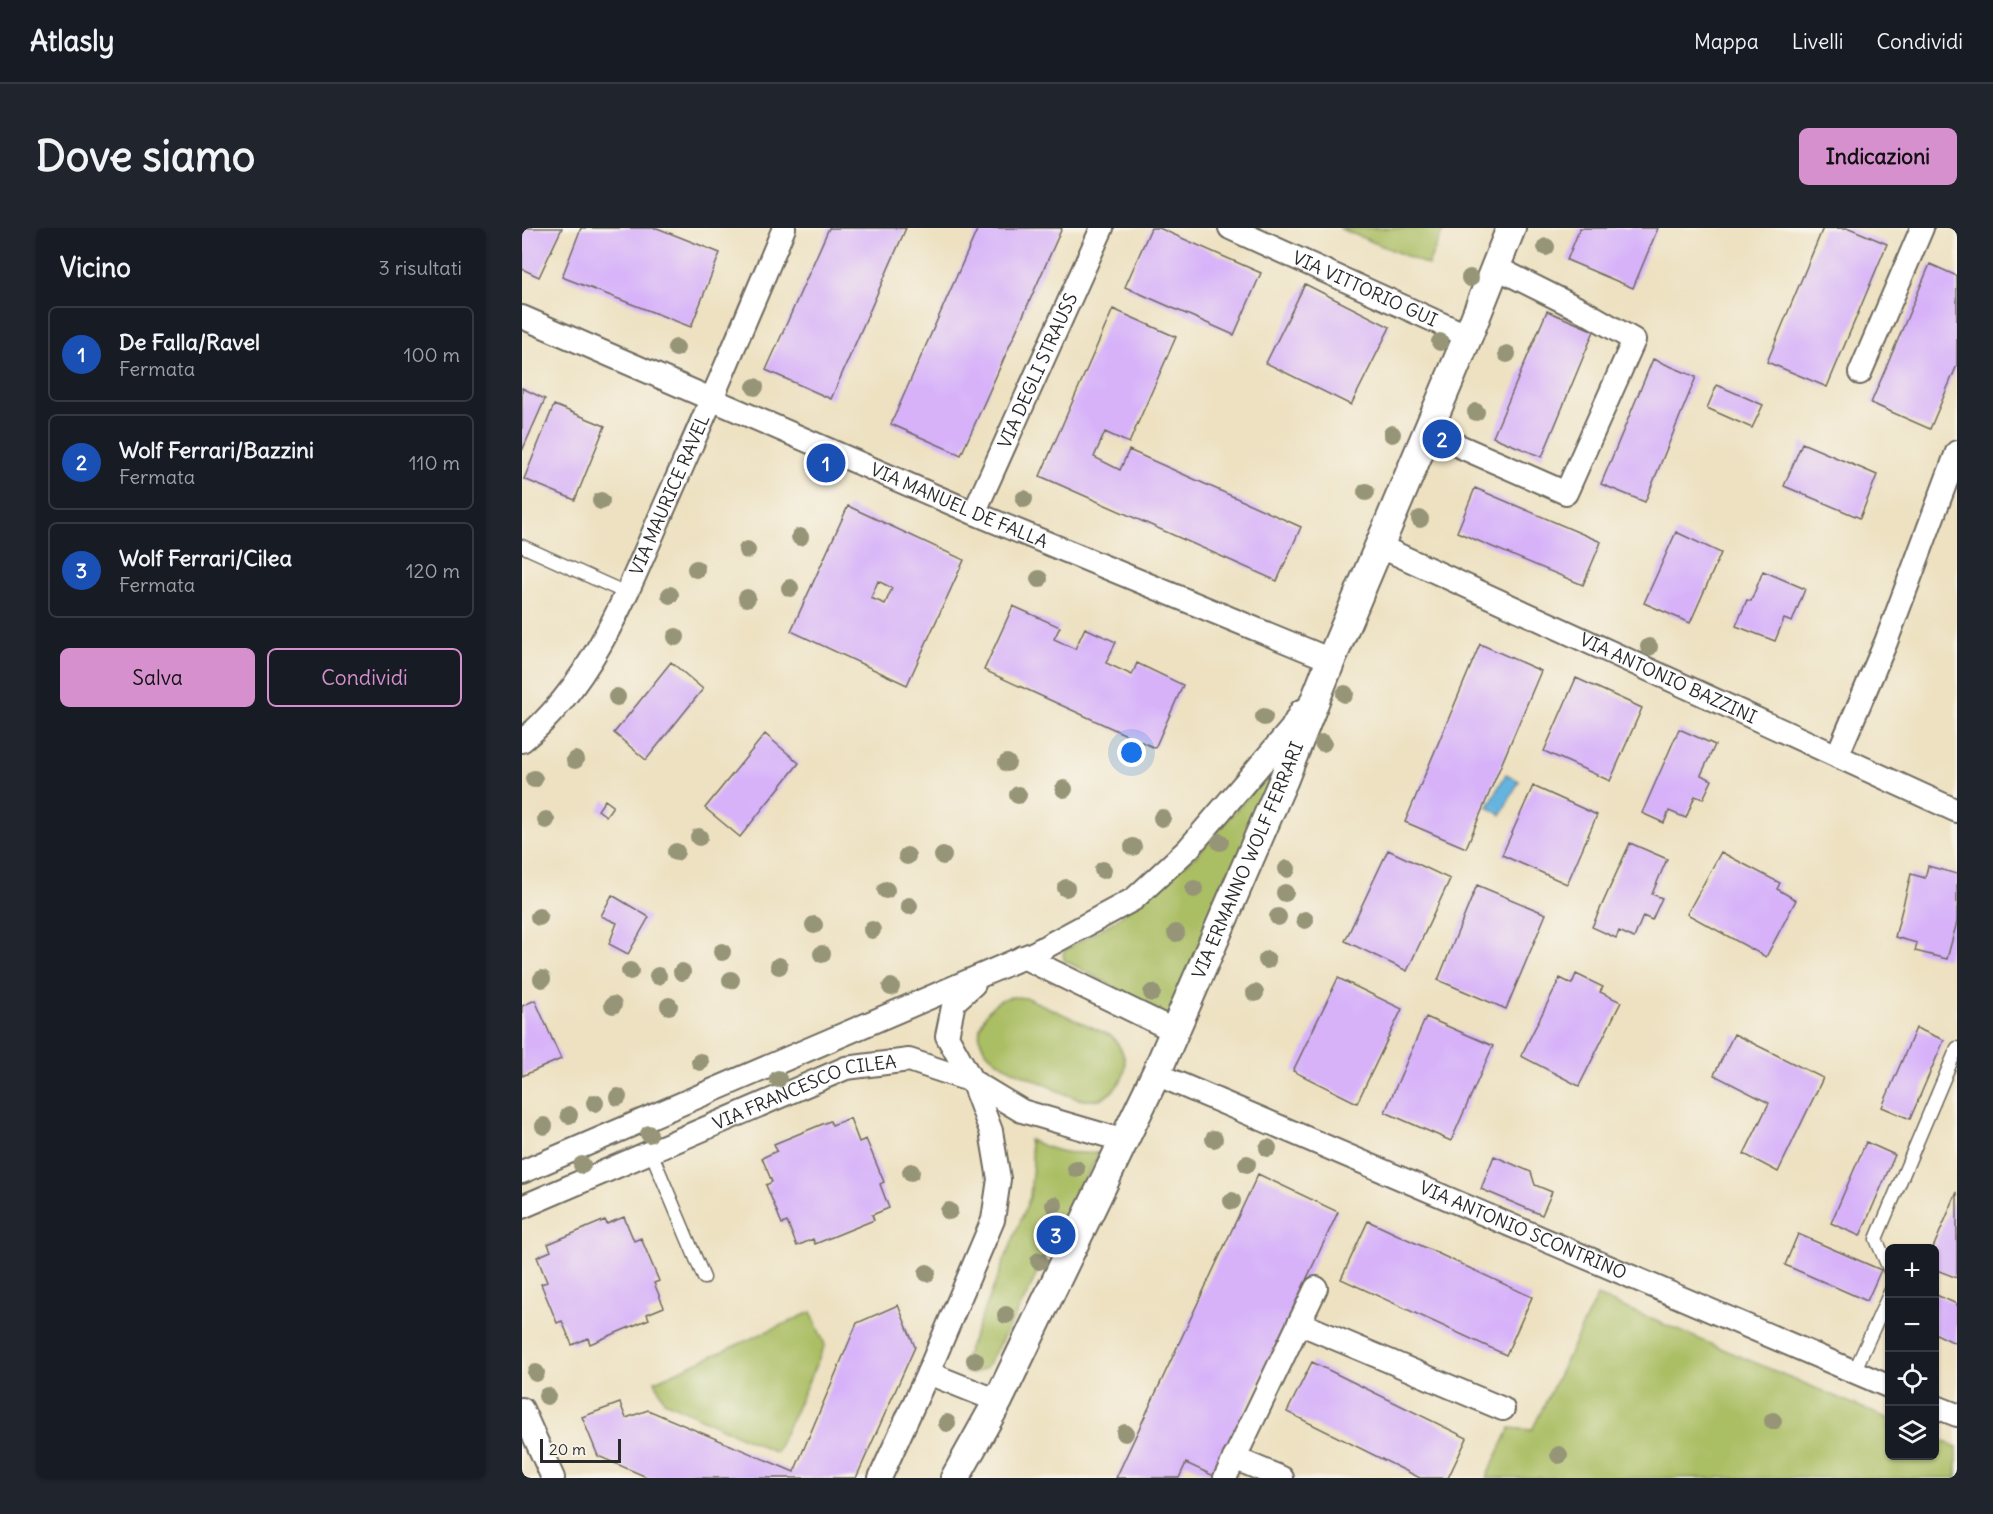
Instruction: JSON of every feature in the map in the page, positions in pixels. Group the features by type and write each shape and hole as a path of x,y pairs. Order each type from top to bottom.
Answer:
{"street":[{"name":"VIA MAURICE RAVEL","path":"522,741 538,728 584,671 627,593 784,228"},
{"name":"VIA DEGLI STRAUSS","path":"974,513 1102,228"},
{"name":"VIA VITTORIO GUI","path":"1230,228 1468,336"},
{"name":"VIA ERMANNO WOLF FERRARI","path":"955,1478 998,1401 1156,1074 1283,781 1511,228"},
{"path":"1860,373 1922,228"},
{"path":"1427,432 1566,493 1634,340 1587,313 1495,267"},
{"name":"VIA MANUEL DE FALLA","path":"522,317 974,513 1331,660"},
{"path":"1837,756 1890,631 1957,452"},
{"name":"VIA ANTONIO BAZZINI","path":"1378,546 1957,811"},
{"name":"VIA FRANCESCO CILEA","path":"522,1172 1023,957 1134,899 1188,849 1291,729 1331,660"},
{"path":"1023,957 1175,1030"},
{"path":"880,1478 928,1373 993,1220 999,1179 991,1131 972,1081 947,1036 954,1002 984,974"},
{"name":"VIA FRANCESCO CILEA","path":"522,1207 846,1068 909,1060 972,1081 1022,1111 1125,1141"},
{"name":"VIA ANTONIO SCONTRINO","path":"1156,1074 1885,1385"},
{"path":"1282,1478 1230,1468 1316,1288"},
{"path":"1299,1323 1503,1409"},
{"path":"928,1373 998,1401"},
{"path":"1939,1408 1957,1415"},
{"path":"522,1409 553,1478"}],"lane":[{"path":"522,546 627,593"},
{"path":"1885,1260 1876,1239 1957,1048"},
{"path":"651,1152 704,1278"},
{"path":"1854,1371 1887,1298"}],"green space":[{"path":"1339,228 1444,228 1428,265"},
{"path":"1264,780 1271,787 1170,1017 1064,960 1065,950 1113,922 1197,855"},
{"path":"1013,997 1027,998 1112,1036 1122,1052 1125,1064 1123,1076 1117,1086 1101,1098 1080,1099 1018,1073 994,1058 985,1050 980,1039 980,1027 992,1006"},
{"path":"1029,1140 1063,1152 1100,1153 1061,1220 1027,1295 986,1368 972,1374 965,1372 963,1363 1030,1197 1033,1163"},
{"path":"1597,1296 1885,1417 1885,1460 1939,1460 1939,1440 1957,1447 1957,1478 1486,1478 1510,1428 1532,1430"},
{"path":"811,1312 825,1345 776,1453 664,1401 655,1381"}],"water":[{"path":"1506,774 1519,781 1501,815 1488,807"}],"building":[{"path":"522,228 562,228 539,277 522,269"},
{"path":"581,228 657,228 720,253 691,327 562,277"},
{"path":"829,228 906,228 831,399 766,370"},
{"path":"978,228 1062,228 961,455 891,424"},
{"path":"1151,228 1159,228 1261,273 1234,335 1125,287"},
{"path":"1580,228 1658,228 1633,288 1567,260"},
{"path":"1823,228 1849,228 1887,244 1827,387 1767,362"},
{"path":"1930,264 1957,276 1957,365 1930,429 1871,403"},
{"path":"1305,284 1390,327 1351,405 1266,363"},
{"path":"1113,309 1176,337 1129,443 1105,432 1094,457 1120,470 1129,450 1301,527 1277,581 1040,476"},
{"path":"1547,311 1594,331 1542,457 1493,437"},
{"path":"1653,359 1696,377 1645,502 1601,484"},
{"path":"1717,385 1763,405 1752,428 1707,408"},
{"path":"522,388 545,399 522,451"},
{"path":"554,405 605,426 575,500 524,479"},
{"path":"1802,443 1877,475 1860,518 1784,486"},
{"path":"1475,488 1601,542 1583,585 1457,532"},
{"path":"848,506 964,560 907,685 791,631","holes":["878,581 892,588 885,604 871,598"]},
{"path":"1676,532 1721,553 1690,623 1644,603"},
{"path":"1763,571 1805,589 1792,622 1784,619 1775,641 1736,626 1747,600 1751,601"},
{"path":"1013,606 1060,627 1054,639 1075,649 1085,628 1116,642 1106,663 1132,675 1137,663 1183,685 1155,748 984,670"},
{"path":"1480,644 1541,671 1466,848 1405,822"},
{"path":"671,662 703,689 646,760 614,733"},
{"path":"1576,678 1642,708 1610,781 1544,751"},
{"path":"1679,729 1715,745 1701,775 1712,780 1703,799 1695,796 1686,818 1669,811 1664,823 1642,813"},
{"path":"765,734 799,763 740,837 705,808"},
{"path":"1533,786 1597,815 1567,884 1502,855"},
{"path":"605,800 613,806 606,816 598,810"},
{"path":"1630,843 1667,859 1652,894 1662,898 1652,920 1643,916 1634,938 1619,931 1616,938 1592,927"},
{"path":"1388,850 1450,879 1407,971 1345,941"},
{"path":"1721,852 1780,883 1777,889 1796,900 1766,957 1687,914"},
{"path":"1928,866 1957,874 1957,922 1947,959 1915,951 1917,943 1895,937 1911,874 1925,878"},
{"path":"1477,885 1546,914 1506,1009 1438,980"},
{"path":"612,895 649,917 628,954 609,944 617,923 601,916"},
{"path":"1576,974 1603,987 1600,992 1621,1002 1579,1086 1521,1056 1560,978 1572,984"},
{"path":"1338,978 1402,1009 1357,1103 1293,1071"},
{"path":"535,1000 561,1059 522,1076 522,1006"},
{"path":"1426,1017 1493,1046 1451,1141 1385,1112"},
{"path":"1916,1028 1944,1040 1910,1119 1882,1107"},
{"path":"1734,1034 1823,1078 1778,1172 1744,1154 1769,1103 1714,1075"},
{"path":"850,1118 859,1142 866,1139 884,1182 880,1184 889,1208 872,1215 874,1220 815,1244 813,1239 797,1246 787,1222 782,1224 766,1185 772,1182 762,1158 777,1151 774,1144 830,1121 832,1125"},
{"path":"1866,1142 1895,1155 1860,1236 1831,1223"},
{"path":"1494,1156 1531,1172 1535,1185 1552,1192 1542,1215 1481,1189"},
{"path":"1258,1174 1338,1212 1214,1476 1186,1463 1179,1478 1116,1478"},
{"path":"1957,1192 1957,1278 1939,1271 1939,1244 1935,1244"},
{"path":"624,1217 634,1241 641,1238 659,1281 654,1283 664,1307 647,1314 649,1319 590,1344 588,1338 572,1345 562,1321 557,1323 541,1284 547,1282 537,1257 551,1251 548,1244 605,1220 607,1224"},
{"path":"1368,1221 1532,1297 1506,1355 1341,1279"},
{"path":"1798,1234 1881,1270 1867,1301 1785,1265"},
{"path":"1939,1296 1957,1304 1957,1344 1939,1335"},
{"path":"898,1305 915,1347 856,1478 649,1478 598,1456 582,1417 620,1403 626,1418 648,1410 794,1472 857,1323"},
{"path":"1312,1362 1467,1438 1448,1478 1420,1478 1287,1412"}],"place":[{"name":"Wolf Ferrari/Bazzini","path":"1442,439"},
{"name":"De Falla/Ravel","path":"826,463"},
{"name":"Wolf Ferrari/Cilea","path":"1056,1235"}]}
